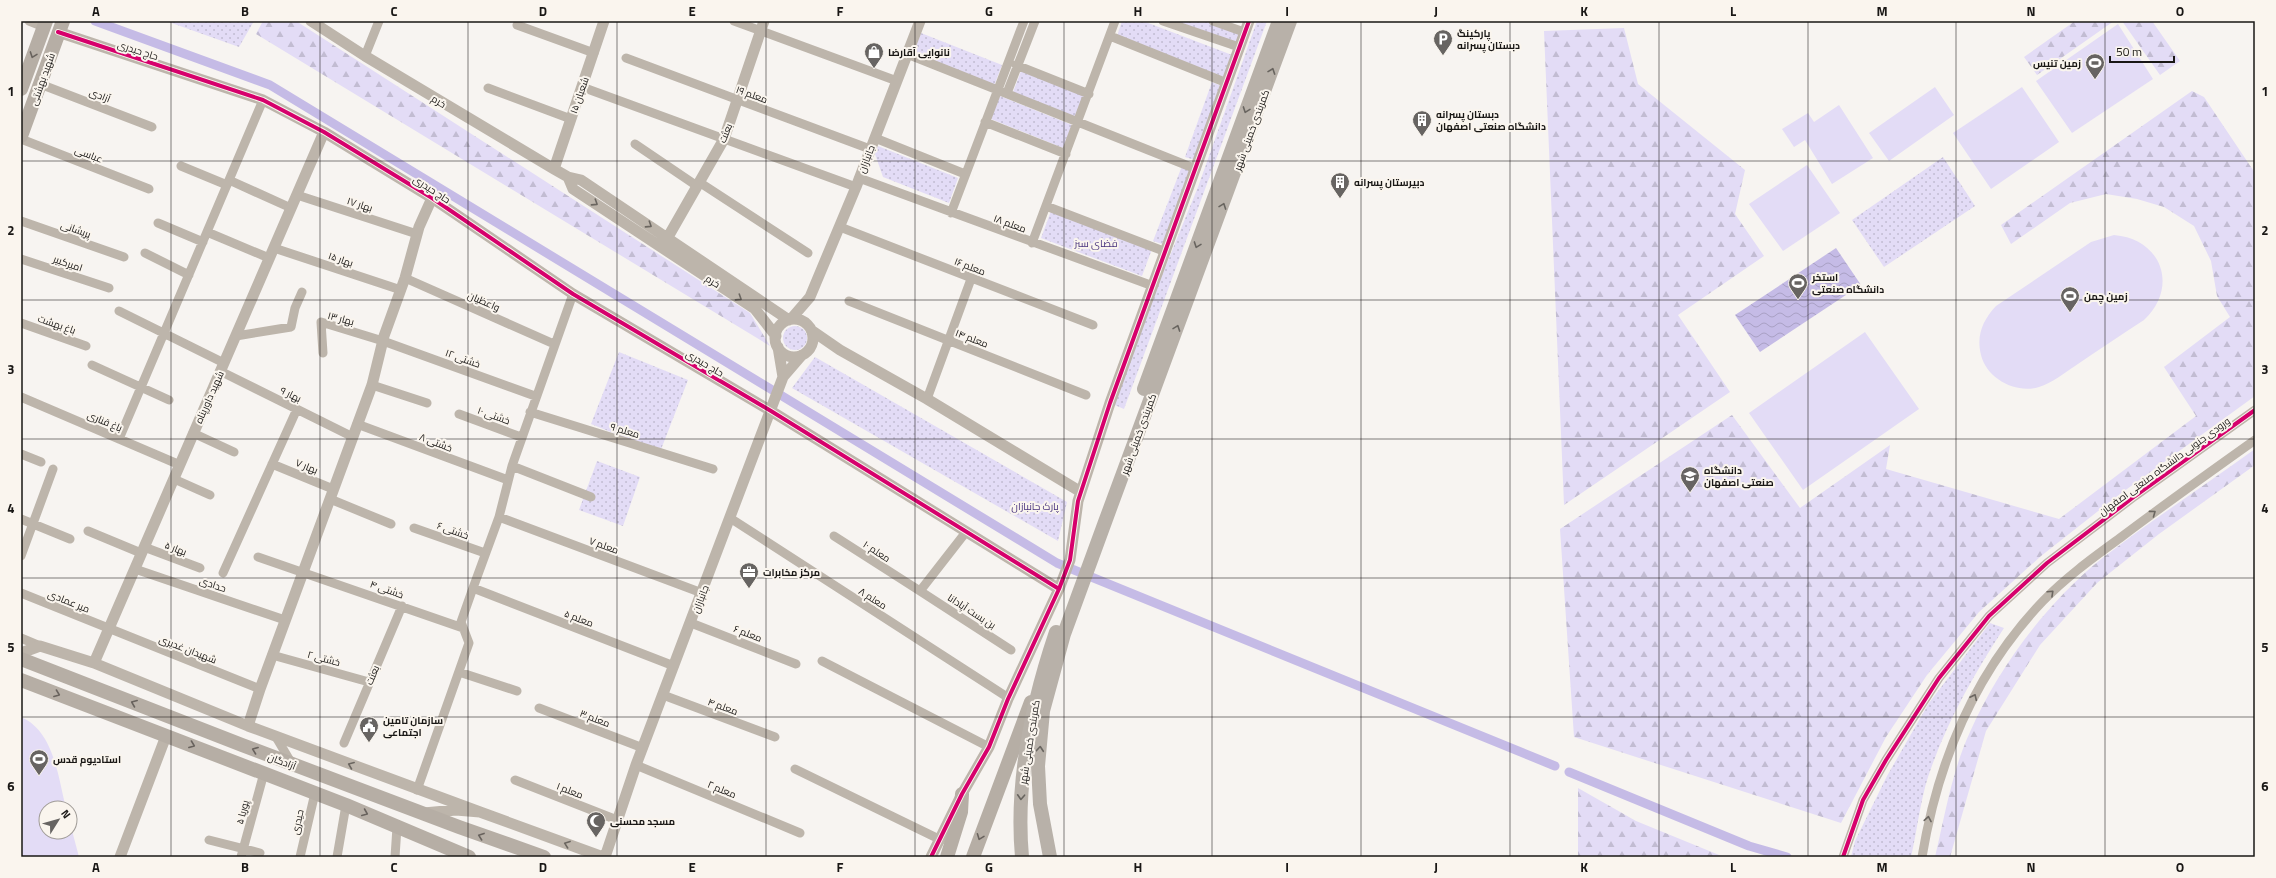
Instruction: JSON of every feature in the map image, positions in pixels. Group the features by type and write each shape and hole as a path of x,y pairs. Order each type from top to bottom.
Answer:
{"highway":[{"name":"کمربندی خمینی شهر","path":"1101,520 1279,21"},
{"name":"کمربندی خمینی شهر","path":"1022,857 1019,830 1022,785 1038,683 1069,585 1101,520 1290,21"},
{"name":"کمربندی خمینی شهر","path":"1050,857 1040,804 1038,766 1044,711 1064,634 1069,585"}],"main road":[{"name":"شهید بهشتی","path":"21,89 45,24"},
{"name":"شهید بهشتی","path":"21,138 60,27"},
{"name":"آزادگان","path":"21,659 292,764 510,846 544,857"},
{"name":"آزادگان","path":"21,680 341,803 469,857"},
{"path":"973,857 1038,683"},
{"path":"341,803 327,792 331,786 379,800 390,801"},
{"path":"947,857 961,812 962,794"},
{"path":"510,846 519,857"}],"street":[{"path":"29,21 45,24"},
{"name":"خرم","path":"312,21 364,56 554,169 568,177 580,180 668,238 758,304 776,336"},
{"path":"364,56 379,21"},
{"name":"۱۵ شعبان","path":"554,169 604,21"},
{"path":"734,21 762,26 897,81"},
{"name":"جانبازان","path":"810,297 840,227 920,21"},
{"path":"951,213 1024,21"},
{"path":"1007,92 1016,65 1035,21"},
{"path":"1032,243 1089,94 1115,21"},
{"path":"1163,21 1239,47"},
{"path":"1213,21 1244,32"},
{"path":"931,857 962,794 989,747 1008,699 1069,585 1070,560 1081,492 1110,403 1249,21"},
{"path":"517,25 594,52"},
{"name":"بعثت","path":"668,238 724,139 762,26"},
{"name":"حاج حیدری","path":"60,27 263,100 324,132 432,198 573,294 771,411 966,532 1069,585"},
{"path":"1110,36 1227,83"},
{"path":"907,54 1078,120 1196,169"},
{"name":"معلم ۱۹","path":"626,58 737,101 870,149"},
{"path":"1016,65 1089,94"},
{"name":"آزادی","path":"40,84 152,127"},
{"name":"معلم ۱۸","path":"582,87 724,139 951,213 1153,286"},
{"path":"488,88 571,119"},
{"path":"119,439 263,100"},
{"path":"985,122 1066,154"},
{"name":"شهید داورپناه","path":"94,663 324,132"},
{"name":"عباسی","path":"21,138 149,189"},
{"path":"875,138 965,174"},
{"path":"635,144 808,253"},
{"path":"181,166 291,208"},
{"name":"خرم","path":"568,177 573,189 758,304 790,320"},
{"name":"بهار ۱۷","path":"297,195 417,234"},
{"path":"248,726 272,655 372,385 383,341 405,278 417,234 432,198"},
{"path":"1046,206 1166,252"},
{"name":"پریشانی","path":"21,221 124,257"},
{"path":"158,223 203,242"},
{"name":"معلم ۱۶","path":"840,227 1093,325"},
{"path":"207,232 269,258"},
{"name":"بهار ۱۵","path":"274,248 401,290"},
{"path":"145,253 188,275"},
{"name":"امیرکبیر","path":"21,259 109,288"},
{"name":"واعظیان","path":"405,278 554,344"},
{"path":"927,399 971,279"},
{"path":"236,336 290,327 294,308 302,292"},
{"path":"417,790 469,643 461,622 474,590 485,554 499,517 512,466 535,396 573,294"},
{"path":"783,377 776,336 781,325 790,320 810,297"},
{"path":"783,377 806,352 812,343 810,329 810,297"},
{"name":"معلم ۱۴","path":"850,302 1086,395"},
{"name":"بهار ۹","path":"119,311 164,333 297,409 353,437"},
{"path":"790,320 803,321 810,329 840,350 927,399 1081,492"},
{"name":"بهار ۱۳","path":"323,353 321,322 383,341"},
{"name":"باغ بهشت","path":"21,323 86,346"},
{"name":"خشتی ۱۲","path":"383,341 535,396"},
{"path":"778,347 787,355 806,352 840,350"},
{"path":"92,365 169,400"},
{"name":"جانبازان","path":"604,857 636,765 783,377"},
{"path":"372,385 427,403"},
{"name":"باغ قناری","path":"21,397 180,465"},
{"path":"223,573 297,409"},
{"name":"ورودی جنوبی دانشگاه صنعتی اصفهان","path":"1843,856 1863,800 1886,760 1939,678 1989,616 2046,564 2135,496 2255,410"},
{"name":"معلم ۹","path":"530,412 713,469"},
{"name":"خشتی ۱۰","path":"460,414 521,437"},
{"name":"خشتی ۸","path":"357,424 508,480"},
{"path":"193,434 234,452"},
{"path":"1922,857 1929,813 1944,762 1981,684 2000,653 2017,631 2043,600 2073,573 2255,440"},
{"path":"21,454 41,462"},
{"name":"بهار ۷","path":"272,464 332,494"},
{"path":"512,466 591,497"},
{"path":"21,556 53,469"},
{"path":"174,479 210,495"},
{"path":"332,494 391,524"},
{"name":"معلم ۷","path":"499,517 702,593"},
{"name":"معلم ۸","path":"730,518 1004,695"},
{"path":"21,519 70,539"},
{"name":"خشتی ۶","path":"414,528 485,554"},
{"name":"بهار ۵","path":"88,531 200,568"},
{"path":"920,591 966,532"},
{"name":"معلم ۱۰","path":"834,536 920,591"},
{"path":"258,557 303,571"},
{"name":"حدادی","path":"135,569 285,620"},
{"name":"خشتی ۴","path":"303,571 463,628"},
{"name":"معلم ۵","path":"474,590 674,666"},
{"name":"بن بست آپادانا","path":"920,591 1011,650"},
{"name":"میر عمادی","path":"21,593 108,629"},
{"name":"بعثت","path":"344,743 402,606"},
{"name":"معلم ۶","path":"691,623 796,664"},
{"name":"شهیدان غدیری","path":"108,629 260,689"},
{"path":"21,638 40,646 94,663 248,726 417,790 604,857"},
{"path":"21,653 40,646"},
{"name":"خشتی ۲","path":"272,655 370,682"},
{"path":"822,661 989,747"},
{"path":"459,672 517,691"},
{"name":"معلم ۴","path":"663,695 775,737"},
{"name":"معلم ۳","path":"539,708 643,748"},
{"path":"120,857 166,736"},
{"path":"276,737 292,764"},
{"name":"معلم ۲","path":"636,765 800,833"},
{"path":"795,769 940,840"},
{"name":"پوریا ۵","path":"242,853 264,773"},
{"name":"معلم ۱","path":"515,780 617,820"},
{"name":"حیدری","path":"300,857 315,793"},
{"path":"337,857 341,803"},
{"path":"424,813 456,810 480,812"},
{"path":"395,857 398,827"},
{"path":"209,840 242,853 260,853"}],"green space":[{"path":"166,21 254,21 239,47"},
{"path":"263,21 296,21 750,313 770,346 256,34"},
{"path":"1122,21 1143,21 1232,55 1224,77 1117,36"},
{"path":"1175,21 1205,21 1241,34 1237,44"},
{"path":"1257,21 1267,21 1124,409 1110,403 1198,187"},
{"path":"2075,21 2114,21 2037,75 2024,57"},
{"path":"2122,21 2152,21 2180,61 2160,75"},
{"name":"زمین تنیس","path":"2118,24 2153,79 2072,133 2036,81"},
{"path":"1624,28 1638,84 1745,170 1735,214 1764,256 1678,315 1730,392 1564,505 1544,31"},
{"path":"921,33 1002,65 994,86 913,54"},
{"path":"1021,71 1085,95 1076,117 1013,92"},
{"path":"1212,82 1221,86 1195,160 1185,157"},
{"path":"1935,87 1954,115 1889,161 1869,133"},
{"path":"2022,87 2059,142 1991,189 1953,133"},
{"path":"2192,91 2204,97 2255,173 2255,396 2116,497 2041,556 1979,612 1927,675 1886,737 1841,823 1574,737 1560,529 1732,415 1800,508 1890,445 1886,469 2059,519 2196,416 2164,367 2230,317 2217,296 2211,261 2194,226 2164,207 2137,199 2106,194 2070,203 2011,244 2001,225"},
{"path":"1000,96 1072,125 1063,148 991,119"},
{"path":"1839,105 1873,158 1832,184 1805,140 1794,147 1782,129 1808,113 1814,122"},
{"path":"878,146 958,178 949,203 883,177 875,154"},
{"path":"1943,157 1975,206 1884,267 1852,220"},
{"path":"1807,165 1840,213 1783,251 1749,204"},
{"path":"1182,166 1192,170 1162,244 1153,241"},
{"name":"فضای سبز","path":"1051,211 1152,249 1142,276 1041,238"},
{"name":"زمین چمن","path":"2114,235 2131,238 2144,245 2154,255 2160,267 2163,280 2161,293 2155,307 2144,320 2049,383 2030,389 2012,386 1996,378 1984,364 1979,341 1984,322 1991,311 1996,306 2091,242"},
{"path":"795,326 800,327 806,333 806,343 800,349 795,350 790,349 784,343 783,338 784,333 790,327"},
{"path":"1865,332 1919,409 1803,490 1749,413"},
{"path":"619,352 688,380 660,452 591,424"},
{"name":"پارک جانبازان","path":"815,357 1067,502 1058,541 792,388"},
{"path":"2255,449 2255,465 2159,534 2097,583 2040,645 1986,731 1950,857 1935,857 1958,762 1970,732 1981,708 1995,684 2025,638 2061,596 2100,560 2138,531"},
{"path":"597,461 640,477 623,526 579,510"},
{"path":"1990,623 2004,628 1982,663 1943,737 1928,777 1911,857 1851,857 1855,841 1887,776 1929,703"},
{"name":"استادیوم قدس","path":"21,717 32,724 41,733 48,744 57,769 64,800 38,800 38,840 74,840 79,857 21,857"},
{"path":"1578,788 1636,821 1724,857 1578,857"}],"water":[{"name":"استخر دانشگاه صنعتی","path":"1836,248 1861,285 1760,352 1735,315"}],"waterway":[{"path":"95,21 270,85 1057,563 1555,766"},
{"path":"1569,772 1749,846 1787,857"}],"cycle path":[{"path":"931,857 962,794 989,747 1008,699 1059,589 1070,560 1078,501 1110,403 1249,21"},
{"path":"58,32 263,100 324,132 432,198 573,294 771,411 1059,589"},
{"path":"1843,857 1863,800 1886,760 1939,678 1989,616 2047,563 2135,496 2255,410"}],"place":[{"name":"پارکینگ دبستان پسرانه","path":"1443,56"},
{"name":"نانوایی آقارضا","path":"874,69"},
{"name":"زمین تنیس","path":"2095,80"},
{"name":"دبستان پسرانه دانشگاه صنعتی اصفهان","path":"1422,137"},
{"name":"دبیرستان پسرانه","path":"1340,199"},
{"name":"استخر دانشگاه صنعتی","path":"1798,300"},
{"name":"زمین چمن","path":"2070,313"},
{"name":"دانشگاه صنعتی اصفهان","path":"1690,493"},
{"name":"مرکز مخابرات","path":"749,589"},
{"name":"سازمان تامین اجتماعی","path":"369,743"},
{"name":"استادیوم قدس","path":"39,776"},
{"name":"مسجد محسنی","path":"596,838"}]}
